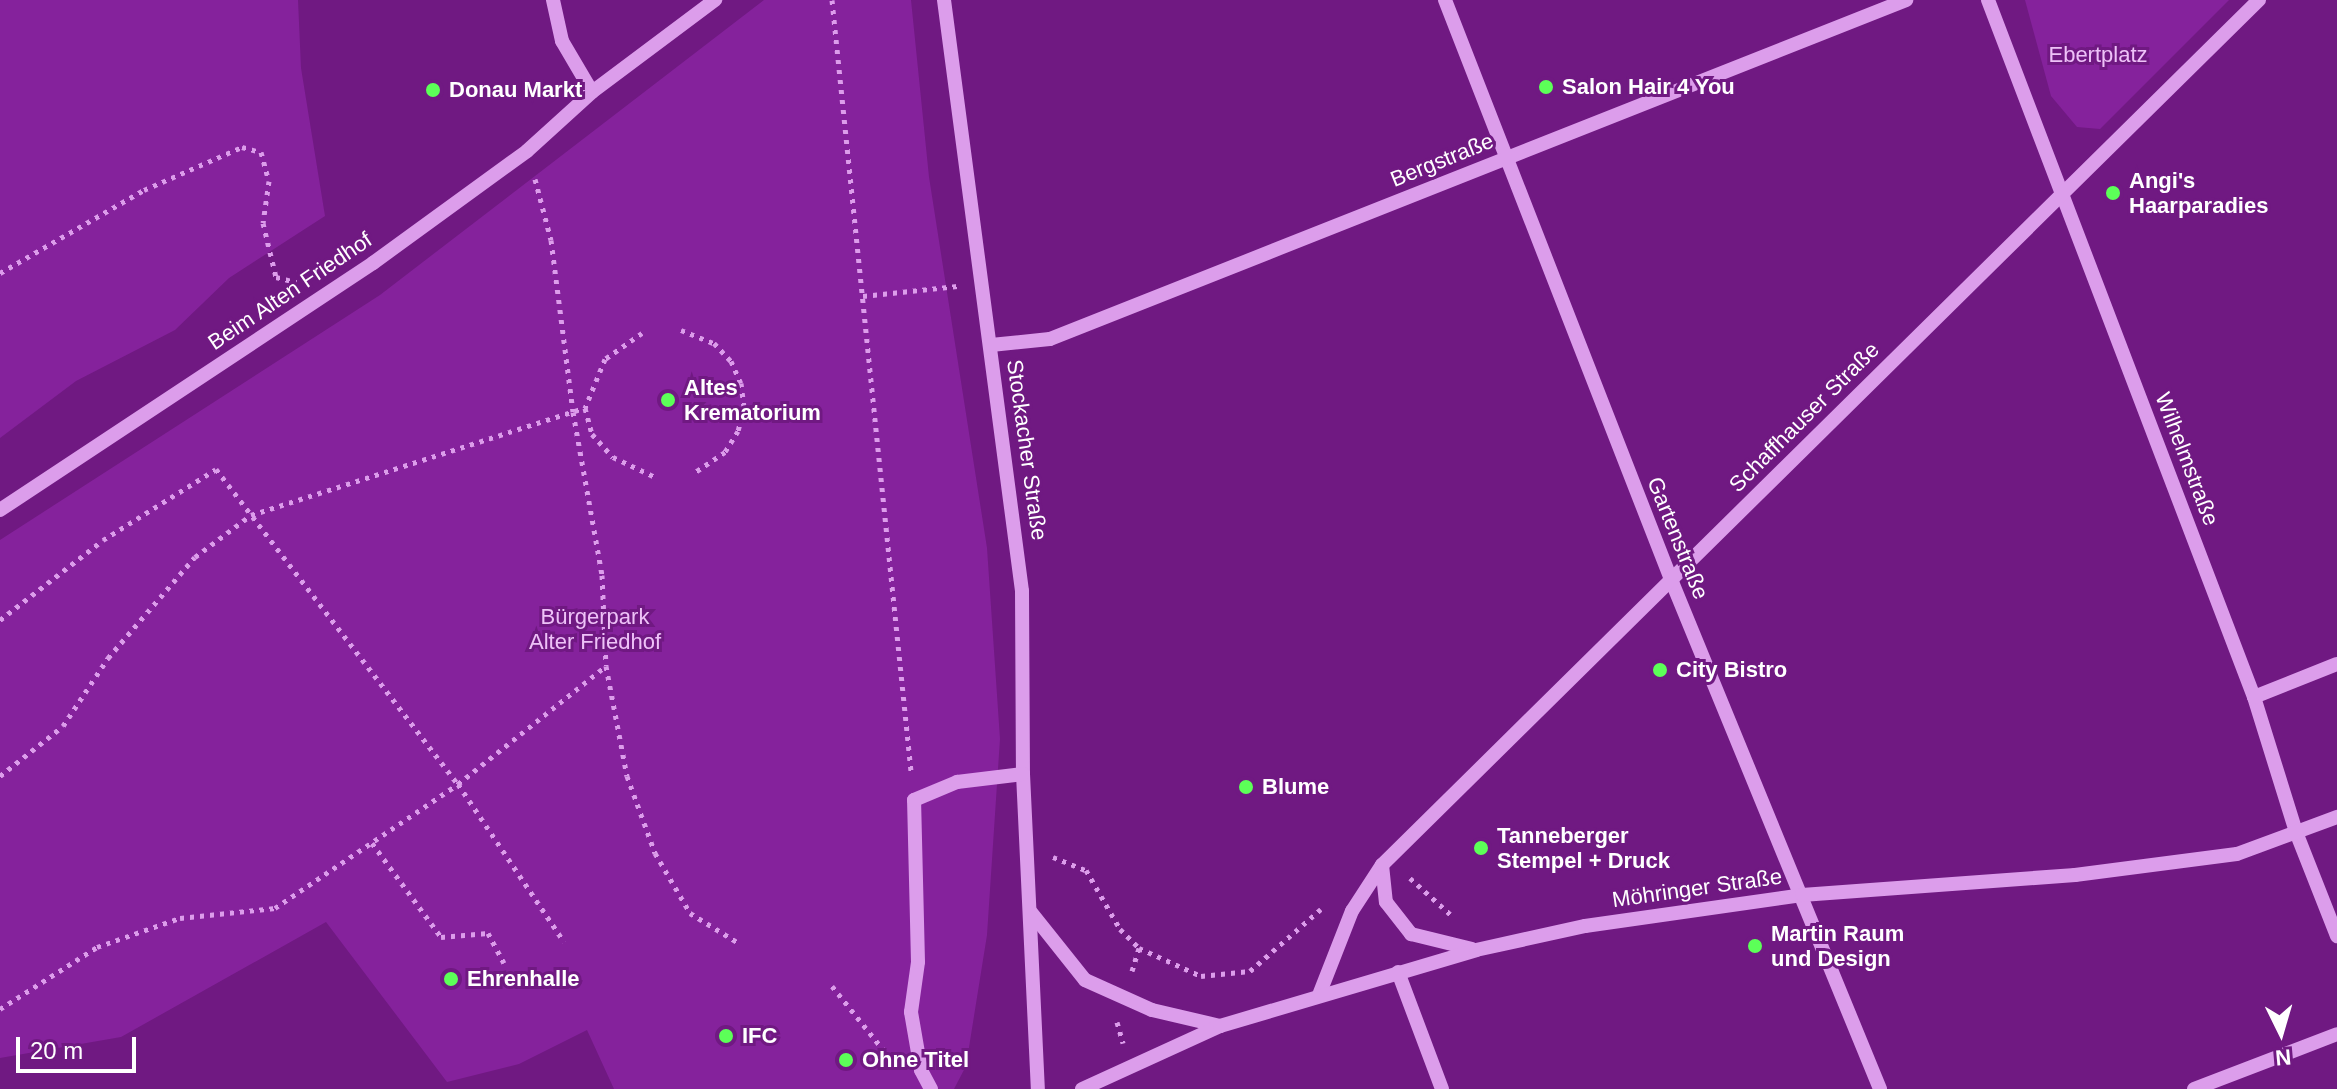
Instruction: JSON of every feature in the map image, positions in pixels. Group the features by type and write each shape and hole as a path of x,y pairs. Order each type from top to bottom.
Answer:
{"street":[{"path":"553,0 562,41 592,92"},
{"name":"Beim Alten Friedhof","path":"0,510 373,263 527,151 592,92 715,0"},
{"name":"Stockacher Straße","path":"944,0 1022,591 1023,774 1038,1089"},
{"name":"Gartenstraße","path":"1445,0 1503,159 1880,1089"},
{"name":"Bergstraße","path":"991,345 1050,339 1906,0"},
{"name":"Wilhelmstraße","path":"1988,0 2254,697 2296,832 2337,936"},
{"name":"Schaffhauser Straße","path":"1319,995 1352,911 1382,865 1672,582 2061,190 2259,0"},
{"path":"2254,697 2337,664"},
{"path":"931,1089 921,1070 911,1012 918,962 914,800 957,782 1023,774"},
{"name":"Möhringer Straße","path":"1082,1089 1220,1026 1398,972 1585,926 1802,895 2075,875 2237,854 2337,817"},
{"path":"1382,865 1386,902 1411,934 1483,949"},
{"path":"1029,909 1085,980 1152,1010 1220,1026"},
{"path":"1398,972 1442,1089"},
{"path":"2194,1089 2337,1034"}],"path":[{"path":"832,0 914,800"},
{"path":"0,273 144,190 242,147 261,152 269,181 263,223 276,277 295,282 309,276"},
{"path":"527,151 551,240 573,412 602,575 606,666 627,776 655,853 690,913 737,942"},
{"path":"863,296 982,283"},
{"path":"681,330 714,343 731,361 741,383 744,407 738,431 725,452 695,472"},
{"path":"642,333 605,359 585,408 592,434 613,457 657,478"},
{"path":"0,776 63,726 108,658 195,557 251,515 585,408"},
{"path":"0,620 103,540 216,469 458,784 564,942"},
{"path":"0,1009 97,947 180,918 275,908 458,784 606,666"},
{"path":"372,843 441,937 488,933 504,963"},
{"path":"1026,846 1086,870 1120,929 1139,948 1201,976 1250,971 1323,907"},
{"path":"1382,865 1414,879 1483,949"},
{"path":"832,986 895,1065"}],"green space":[{"path":"0,0 298,0 301,68 325,216 229,278 175,330 76,381 0,438"},
{"name":"Bürgerpark Alter Friedhof","path":"764,0 911,0 929,177 987,548 1000,739 987,935 966,1066 954,1089 614,1089 587,1030 519,1064 447,1082 326,922 121,1037 0,1058 0,540 380,295"},
{"name":"Ebertplatz","path":"2025,0 2229,0 2100,129 2077,127 2051,96"}],"place":[{"name":"Salon Hair 4 You","path":"1546,87"},
{"name":"Donau Markt","path":"433,90"},
{"name":"Angi's Haarparadies","path":"2113,193"},
{"name":"Altes Krematorium","path":"668,400"},
{"name":"City Bistro","path":"1660,670"},
{"name":"Blume","path":"1246,787"},
{"name":"Tanneberger Stempel + Druck","path":"1481,848"},
{"name":"Martin Raum und Design","path":"1755,946"},
{"name":"Ehrenhalle","path":"451,979"},
{"name":"IFC","path":"726,1036"},
{"name":"Ohne Titel","path":"846,1060"}]}
